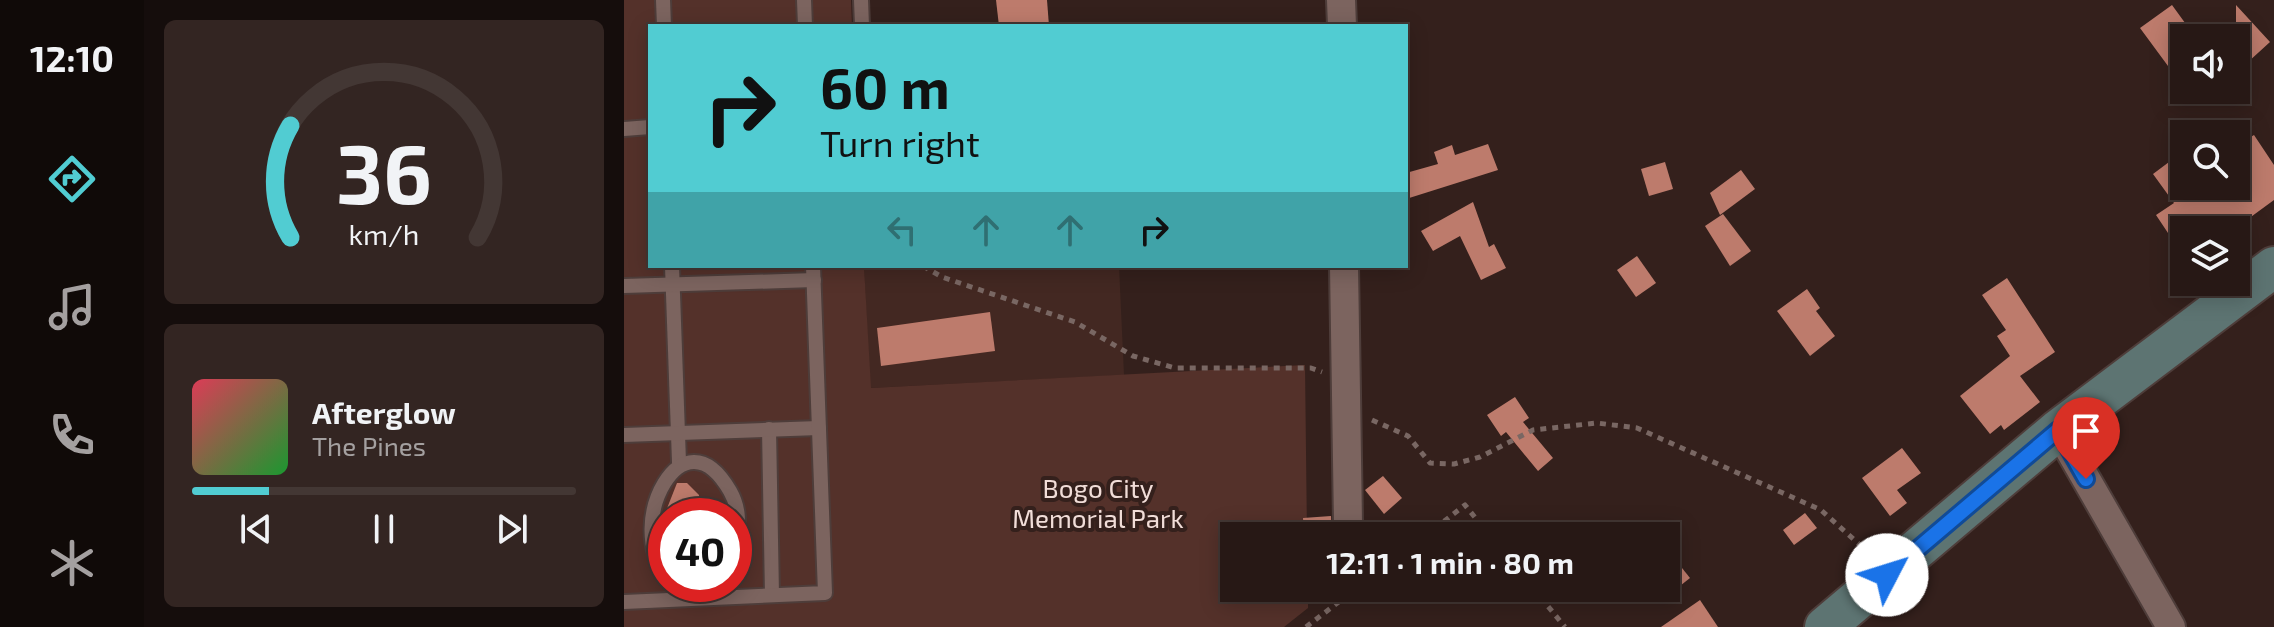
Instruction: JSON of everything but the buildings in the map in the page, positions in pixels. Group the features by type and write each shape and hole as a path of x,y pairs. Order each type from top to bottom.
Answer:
{"street":[{"path":"1341,0 1342,24"},
{"path":"1825,627 2058,430 2274,267"},
{"path":"1344,268 1348,522"},
{"path":"2058,430 2171,627"}],"lane":[{"path":"663,0 664,24"},
{"path":"804,0 805,24"},
{"path":"861,0 862,24"},
{"path":"624,129 648,127"},
{"path":"672,268 679,462"},
{"path":"624,286 814,273 825,593 752,594"},
{"path":"624,435 819,428"},
{"path":"769,429 772,595"},
{"path":"654,471 679,462 696,464 726,483 732,498"},
{"path":"639,554 648,560"},
{"path":"624,602 648,598"}],"path":[{"path":"926,268 942,277 1075,322 1133,356 1175,368 1311,368 1337,377 1345,400 1361,415 1408,436 1430,463 1454,464 1480,457 1533,430 1597,423 1637,428 1821,510 1856,537 1887,575"},
{"path":"1443,522 1465,505 1479,522"},
{"path":"1306,627 1339,602"},
{"path":"1544,602 1565,627"}],"shaded area":[{"path":"864,268 1119,268 1124,375 870,388"}],"green space":[{"name":"Bogo City Memorial Park","path":"624,0 851,0 852,24 648,24 648,268 864,268 871,388 1305,365 1307,522 1220,522 1220,602 1308,602 1308,608 1284,627 624,627"}],"route":[{"path":"1887,575 2058,430 2086,479"}]}
